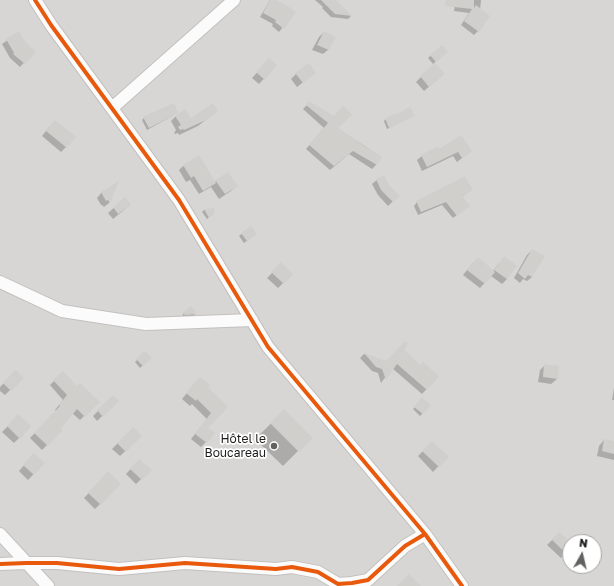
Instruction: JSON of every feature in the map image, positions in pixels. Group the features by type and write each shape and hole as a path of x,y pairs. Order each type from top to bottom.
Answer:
{"street":[{"path":"35,0 51,26 180,200 268,347 425,534 462,586"},
{"path":"112,108 234,0"},
{"path":"0,282 62,311 146,324 252,320"},
{"path":"0,534 48,586"},
{"path":"0,564 57,563 119,569 185,563 276,570 292,567 318,572 338,584 352,584 368,580 405,546 425,534"}],"shaded area":[{"path":"0,0 614,0 614,586 0,586"}],"building":[{"path":"270,0 276,0 296,12 284,29 275,22 276,20 263,13"},
{"path":"321,0 336,0 352,16 335,14"},
{"path":"446,0 474,0 474,8 476,5 490,16 479,32 464,21 472,9 445,6"},
{"path":"19,31 26,43 36,52 25,64 13,54 14,53 6,39"},
{"path":"324,31 336,37 329,50 317,45"},
{"path":"442,45 448,52 436,62 430,55"},
{"path":"269,58 277,65 265,80 256,72"},
{"path":"309,63 316,73 303,83 295,73"},
{"path":"435,63 445,74 429,87 420,76"},
{"path":"309,101 334,116 343,105 352,115 338,128 382,157 377,165 353,151 334,166 309,145 328,123 306,105"},
{"path":"174,103 178,113 149,128 143,117"},
{"path":"213,103 218,111 204,121 184,130 180,130 178,127 181,125 175,116 185,109 191,118"},
{"path":"410,107 415,116 389,128 385,118 395,115"},
{"path":"55,120 76,137 67,148 46,131"},
{"path":"461,135 472,151 462,158 458,152 427,167 421,155 438,146 439,149"},
{"path":"199,155 216,183 203,191 194,176 191,178 183,165"},
{"path":"228,172 238,186 225,194 215,180"},
{"path":"384,175 389,185 400,196 393,202 381,190 376,179"},
{"path":"465,176 473,190 462,196 470,206 457,216 446,202 421,212 416,201"},
{"path":"119,181 110,203 108,200 106,201 101,192"},
{"path":"125,197 131,205 118,214 113,207"},
{"path":"214,208 214,214 209,218 204,209"},
{"path":"251,226 257,234 247,241 241,233"},
{"path":"532,249 545,256 532,277 528,275 525,279 518,273"},
{"path":"504,256 517,266 507,279 494,270"},
{"path":"478,257 495,272 485,284 467,270"},
{"path":"281,262 293,274 284,284 271,272"},
{"path":"191,306 197,314 185,315 183,313"},
{"path":"405,341 408,343 404,350 420,365 423,362 439,376 427,390 397,364 386,380 382,369 376,367 364,353 386,361"},
{"path":"145,351 152,358 143,366 136,359"},
{"path":"544,364 559,366 558,379 543,377"},
{"path":"15,370 24,378 11,391 3,383"},
{"path":"63,371 77,386 80,383 100,402 85,417 77,409 61,428 63,430 48,446 34,433 60,406 59,405 67,395 53,380"},
{"path":"200,377 210,385 208,387 228,407 208,428 215,433 207,443 195,434 211,413 197,399 196,401 186,393"},
{"path":"113,395 119,401 103,417 97,410"},
{"path":"422,397 431,405 423,414 414,407"},
{"path":"284,409 313,438 299,452 270,423"},
{"path":"18,414 31,426 20,439 7,426"},
{"path":"133,427 142,436 126,452 117,443"},
{"path":"604,439 614,441 614,454 602,451"},
{"path":"432,441 449,457 439,467 422,451"},
{"path":"34,453 45,463 34,475 23,465"},
{"path":"139,459 152,470 142,480 130,469"},
{"path":"108,471 121,484 101,505 88,493"},
{"path":"559,532 562,535 562,549 552,540"},
{"path":"409,574 421,586 397,586"}],"cycle path":[{"path":"35,0 51,25 179,200 268,347 425,534 462,586"},
{"path":"0,564 57,563 119,569 185,563 276,569 292,567 318,572 338,584 368,580 405,546 425,534"}],"place":[{"name":"Hôtel le Boucareau","path":"274,446"}]}
